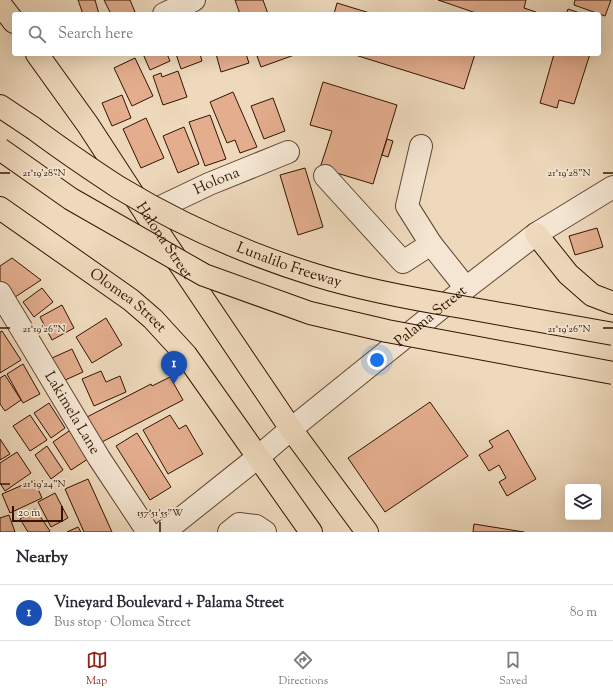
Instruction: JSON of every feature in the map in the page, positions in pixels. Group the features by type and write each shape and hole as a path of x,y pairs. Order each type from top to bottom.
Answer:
{"main road":[{"path":"0,4 12,19"},
{"name":"Halona Street","path":"38,56 88,125 291,429 367,532"},
{"name":"Lunalilo Freeway","path":"0,106 106,179 168,214 216,238 315,275 371,290 421,300 613,334"},
{"path":"0,149 71,199 204,275 310,313 379,329 613,373"},
{"name":"Olomea Street","path":"0,208 131,300 153,319 186,355 258,457 305,530"},
{"path":"536,234 568,274 592,295 613,303"}],"street":[{"path":"168,12 194,0"},
{"path":"421,146 407,206 431,244 466,288"},
{"name":"Holona","path":"146,214 208,184 288,152"},
{"path":"325,176 403,262 431,244"},
{"name":"Palama Street","path":"164,532 466,288 536,234 613,187"},
{"name":"Lakimela Lane","path":"0,293 99,458 148,532"},
{"path":"229,532 239,524 256,526 265,532"}],"building":[{"path":"78,0 95,0 98,12 82,12"},
{"path":"104,0 130,0 135,12 110,12"},
{"path":"235,0 263,0 267,12 239,12"},
{"path":"438,0 526,0 524,8 536,12 473,12"},
{"path":"575,0 611,0 605,16 601,15 601,12 594,12 574,5"},
{"path":"337,3 366,12 335,12"},
{"path":"568,9 577,12 567,12"},
{"path":"144,56 168,56 170,61 150,70"},
{"path":"177,56 201,56 202,61 181,69"},
{"path":"217,56 247,56 249,63 221,72"},
{"path":"257,56 291,56 261,67"},
{"path":"358,56 474,56 464,89"},
{"path":"553,56 589,56 574,104 559,100 557,108 540,103"},
{"path":"135,58 153,96 132,106 114,68"},
{"path":"178,71 187,97 163,105 153,76 161,73 162,77"},
{"path":"323,82 397,105 373,184 320,168 332,131 310,125"},
{"path":"233,92 257,147 240,153 235,140 227,143 210,102"},
{"path":"122,95 131,118 112,126 102,103"},
{"path":"273,98 285,131 264,139 251,106"},
{"path":"210,115 226,159 205,166 189,122"},
{"path":"146,118 164,158 141,168 123,129"},
{"path":"184,127 199,164 178,173 163,136"},
{"path":"387,139 393,141 388,157 382,155"},
{"path":"305,168 323,227 298,235 280,175"},
{"path":"597,228 603,247 575,255 569,236"},
{"path":"12,258 41,280 9,301 0,286 0,266"},
{"path":"42,288 53,302 34,317 23,302"},
{"path":"62,305 74,328 52,340 40,317"},
{"path":"106,318 122,345 92,363 76,337"},
{"path":"2,331 21,360 0,373 0,332"},
{"path":"72,349 83,372 63,381 52,358"},
{"path":"23,364 40,394 23,403 7,374"},
{"path":"101,371 106,382 120,376 126,392 94,406 82,379"},
{"path":"5,375 21,400 5,411 0,404 0,378"},
{"path":"170,377 183,400 100,443 87,417 151,384 152,386"},
{"path":"430,402 468,456 385,512 348,458"},
{"path":"49,403 65,428 51,438 34,413"},
{"path":"30,415 47,440 30,451 13,426"},
{"path":"170,415 179,429 186,425 203,454 168,474 143,430"},
{"path":"72,429 91,457 71,470 53,442"},
{"path":"508,430 536,479 507,496 499,482 506,478 499,465 489,471 479,455 493,447 489,441"},
{"path":"137,433 171,487 150,500 116,446"},
{"path":"0,439 10,454 0,460"},
{"path":"47,446 63,470 51,479 35,455"},
{"path":"17,452 31,473 5,491 0,483 0,463"},
{"path":"88,479 112,532 84,532 65,489"},
{"path":"34,480 42,498 10,513 2,494"},
{"path":"55,493 68,518 51,527 38,502"},
{"path":"35,509 50,531 28,532 20,519"},
{"path":"9,515 15,532 0,532 0,518"},
{"path":"474,524 524,532 473,532"},
{"path":"78,527 81,532 67,532"}],"place":[{"name":"Vineyard Boulevard + Palama Street","path":"174,384"}]}
